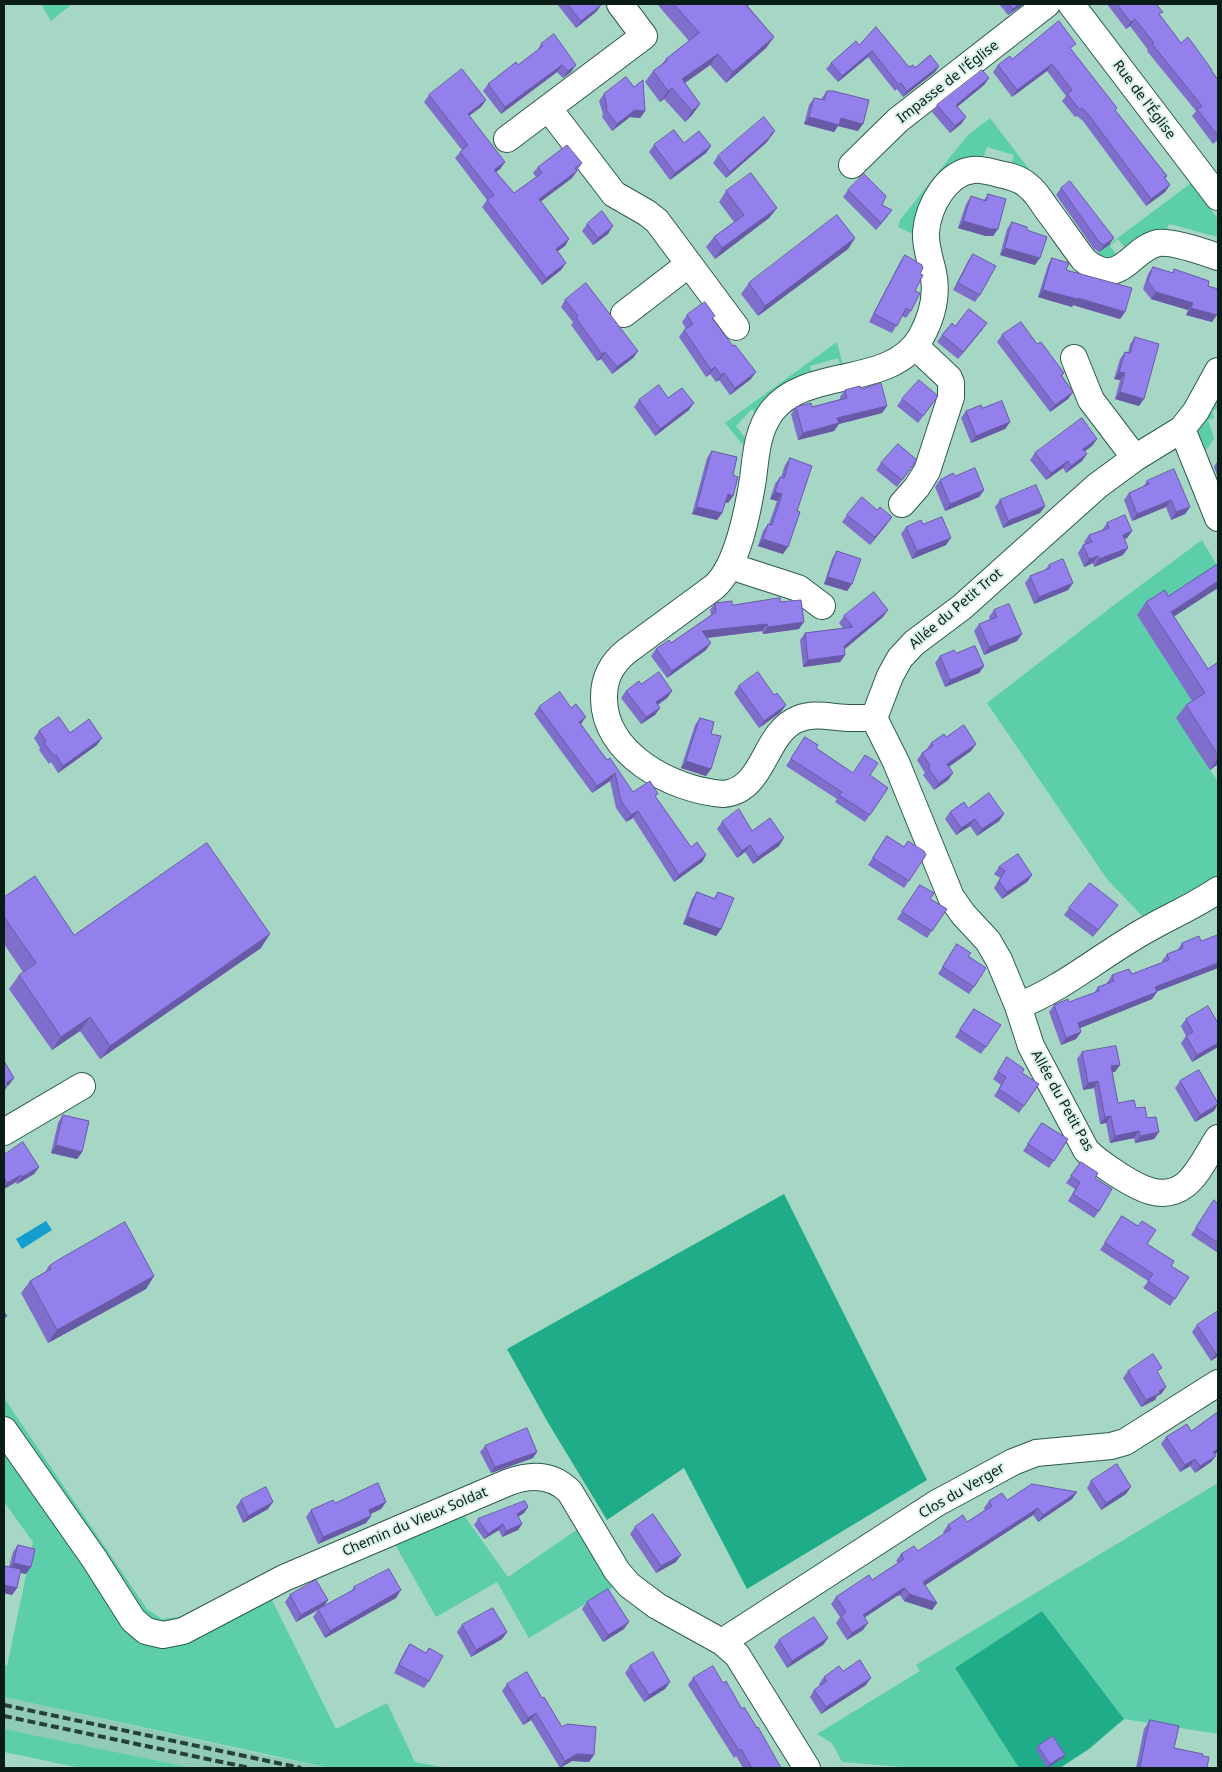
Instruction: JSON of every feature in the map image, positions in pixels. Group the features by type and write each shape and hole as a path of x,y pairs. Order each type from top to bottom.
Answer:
{"street":[{"path":"507,139 644,36 620,4"},
{"name":"Impasse de l'Église","path":"852,165 898,120 1047,4"},
{"name":"Rue de l'Église","path":"1071,4 1218,197"},
{"path":"549,109 614,194 653,216 736,327"},
{"path":"874,718 813,716 798,719 783,729 778,735 756,772 745,786 730,794 715,794 666,780 647,768 623,746 611,731 605,714 604,694 606,677 614,662 627,651 720,582 730,566 748,506 758,442 773,410 794,393 889,364 898,360 915,346 927,325 934,299 934,280 926,234 928,218 936,200 946,185 972,170 987,170 1015,178 1029,186 1084,260 1095,268 1108,270 1122,268 1148,248 1159,243 1172,244 1218,257"},
{"path":"624,314 689,264"},
{"path":"902,504 917,487 927,471 952,390 949,378 915,346"},
{"path":"1074,358 1091,400 1135,458"},
{"name":"Allée du Petit Trot","path":"874,718 890,676 900,658 914,643 952,616 1083,498 1135,458 1182,429 1196,410 1218,371"},
{"path":"1182,429 1218,518"},
{"path":"730,566 798,588 822,606"},
{"name":"Allée du Petit Pas","path":"874,718 896,762 951,897 993,949 1006,974 1030,1046 1081,1142 1092,1156 1140,1188 1154,1192 1170,1192 1184,1186 1190,1180 1218,1138"},
{"path":"1018,1006 1050,992 1130,940 1199,903 1218,890"},
{"path":"4,1132 82,1086"},
{"name":"Clos du Verger","path":"722,1642 937,1504 1012,1462 1036,1453 1111,1446 1125,1442 1218,1383"},
{"name":"Chemin du Vieux Soldat","path":"4,1430 95,1560 133,1620 140,1627 154,1634 172,1634 184,1631 298,1571 509,1482 533,1476 552,1479 570,1492 617,1570 629,1584 657,1606 722,1642 741,1660 807,1768"}],"shaded area":[{"path":"4,1697 254,1753 330,1768 193,1768 4,1729"}],"green space":[{"path":"41,4 72,4 51,21"},
{"path":"990,118 1095,255 1191,183 1218,219 1218,237 1169,224 1165,234 1125,248 1118,239 1110,246 1117,255 1098,260 1011,167 1014,155 987,147 983,159 956,166 923,264 916,262 913,234 898,227 900,220 967,136"},
{"path":"837,342 844,370 842,370 838,358 810,366 813,378 759,418 752,409 736,426 749,443 748,451 725,423"},
{"path":"1218,387 1218,409 1212,411 1214,418 1208,420 1214,438 1208,448 1204,450 1194,429"},
{"path":"1202,540 1218,567 1137,615 1196,706 1177,718 1218,782 1218,878 1143,917 1107,879 987,703"},
{"path":"784,1194 927,1480 747,1589 684,1468 607,1520 547,1421 507,1349"},
{"path":"4,1398 147,1609 162,1619 179,1617 261,1578 336,1729 387,1703 415,1762 447,1768 330,1768 4,1697 4,1665 7,1666 33,1542 4,1502"},
{"path":"1218,1483 1218,1734 1124,1719 1042,1611 955,1668 1019,1768 915,1768 842,1762 832,1743 817,1734 920,1671 916,1665"},
{"path":"463,1514 508,1577 578,1529 615,1586 529,1638 497,1582 436,1617 392,1539"},
{"path":"1042,1611 1124,1719 1089,1749 1060,1768 1019,1768 955,1668"},
{"path":"4,1729 193,1768 81,1768 4,1752"}],"water":[{"path":"46,1221 52,1230 22,1249 16,1239"}],"building":[{"path":"568,4 600,4 601,5 581,21"},
{"path":"674,4 745,4 774,37 733,72 718,54 682,79 700,104 692,111 672,88 668,91 653,71 699,33"},
{"path":"1009,4 1019,4 1013,9"},
{"path":"1117,4 1156,4 1163,12 1159,14 1181,43 1188,37 1218,80 1218,136 1197,109 1202,106 1152,44 1154,43 1135,19 1131,22"},
{"path":"1059,21 1076,44 1070,48 1117,108 1115,110 1167,176 1164,177 1170,185 1151,199 1088,114 1082,108 1080,110 1067,94 1072,90 1052,64 1017,90 998,65 1010,56 1012,59"},
{"path":"876,27 909,67 913,65 915,68 930,55 939,66 907,91 901,83 899,85 872,51 842,76 831,63 856,41 859,45"},
{"path":"554,34 576,65 568,71 562,65 505,107 488,84 516,62 518,65 543,46 541,44"},
{"path":"462,69 486,100 468,114 505,162 494,170 514,193 542,173 538,167 567,145 582,163 575,168 577,171 539,199 569,239 556,249 566,263 546,278 487,200 494,195 460,152 468,145 429,95"},
{"path":"982,70 989,78 956,105 966,117 955,126 937,105"},
{"path":"626,77 634,87 643,80 645,111 635,110 617,124 606,110 604,94"},
{"path":"827,91 869,100 863,124 841,118 839,125 809,117 814,98 824,100"},
{"path":"764,117 775,131 730,172 718,156"},
{"path":"674,130 684,143 699,131 711,146 675,173 654,145"},
{"path":"751,173 777,208 722,248 714,237 744,215 726,191"},
{"path":"864,174 886,196 882,205 892,210 881,223 848,190"},
{"path":"1070,181 1114,238 1104,245 1099,242 1061,188"},
{"path":"988,194 1006,199 998,229 991,229 963,221 971,196 986,201"},
{"path":"602,211 613,226 598,238 587,224"},
{"path":"837,215 855,238 765,306 749,283"},
{"path":"1012,222 1047,237 1040,258 1005,248"},
{"path":"973,254 996,266 980,295 958,283"},
{"path":"905,255 922,265 923,268 920,274 923,275 915,291 920,293 911,311 906,308 897,326 874,314"},
{"path":"1052,258 1069,263 1066,270 1132,288 1125,312 1043,290"},
{"path":"1153,267 1173,273 1174,269 1209,281 1208,286 1218,289 1217,315 1191,308 1193,303 1156,292 1148,282"},
{"path":"586,283 638,351 617,367 605,352 602,354 576,318 578,316 565,300"},
{"path":"705,302 715,316 712,318 756,372 735,388 724,373 721,375 715,367 711,370 684,330 693,324 687,315"},
{"path":"969,309 987,323 963,352 942,335 952,323 955,326"},
{"path":"1021,322 1037,344 1041,342 1064,373 1061,375 1073,392 1055,405 1002,335"},
{"path":"1135,337 1159,344 1144,399 1120,392 1125,373 1119,372 1125,352 1130,353"},
{"path":"919,380 938,396 923,416 902,399"},
{"path":"881,383 887,406 837,418 839,423 803,433 796,407 811,403 812,407 847,398 845,390 860,386 861,389"},
{"path":"659,385 668,398 682,388 694,403 660,429 639,400"},
{"path":"1002,401 1010,422 976,436 966,411 981,405 982,408"},
{"path":"1082,418 1097,439 1083,449 1087,454 1071,466 1068,461 1051,473 1035,453"},
{"path":"898,444 917,460 902,480 881,463"},
{"path":"712,451 737,457 733,475 738,477 733,496 728,494 722,513 697,507"},
{"path":"790,458 812,466 797,511 800,512 788,547 763,539 768,524 772,525 782,494 775,492 780,477 784,478"},
{"path":"975,468 984,490 950,504 940,480 953,473 955,476"},
{"path":"1174,469 1190,507 1176,512 1171,500 1137,514 1129,493 1149,484 1147,481"},
{"path":"1036,485 1045,506 1008,521 1000,500"},
{"path":"862,497 877,510 880,507 892,517 875,537 847,515"},
{"path":"1125,515 1132,531 1123,535 1128,548 1099,559 1098,556 1089,559 1083,545 1092,542 1089,535 1109,528 1107,523"},
{"path":"942,517 951,538 917,551 906,527 921,520 923,524"},
{"path":"837,551 861,559 852,584 828,577"},
{"path":"1063,559 1073,583 1039,597 1030,576 1050,568 1049,565"},
{"path":"1218,564 1218,581 1171,612 1208,669 1218,662 1218,755 1186,705 1205,693 1146,602 1165,590 1168,596"},
{"path":"874,592 888,610 844,646 845,655 808,660 805,633 853,627 844,616"},
{"path":"780,598 780,602 801,600 804,622 768,627 767,624 702,631 711,643 672,671 656,649 669,640 671,643 716,612 715,603 732,601 732,605"},
{"path":"1009,604 1022,634 989,647 979,624 997,617 994,610"},
{"path":"975,646 984,666 950,680 940,656 954,650 956,653"},
{"path":"659,672 672,691 656,702 660,708 646,717 626,691 639,681 641,684"},
{"path":"758,672 774,695 777,693 786,705 764,721 739,686"},
{"path":"560,692 571,708 576,704 586,717 579,722 607,760 610,758 633,792 650,781 658,794 655,796 691,847 697,842 706,855 679,875 638,811 631,815 621,801 615,773 597,786 539,707"},
{"path":"59,717 70,733 89,719 102,738 63,766 56,755 54,756 44,743 46,741 39,731"},
{"path":"700,718 714,722 711,734 721,736 711,769 686,761"},
{"path":"964,725 976,744 947,764 953,773 939,783 928,768 930,766 922,753 933,746 931,743 944,734 946,737"},
{"path":"805,737 818,745 816,748 853,773 865,755 878,763 870,775 888,788 870,815 839,795 842,792 791,759"},
{"path":"989,793 1004,814 982,829 975,819 961,828 950,812 964,802 968,808"},
{"path":"739,809 752,831 770,818 784,838 758,857 750,845 742,851 722,822"},
{"path":"887,836 904,847 908,841 924,851 926,855 909,881 873,858"},
{"path":"207,843 270,934 110,1046 90,1017 61,1037 19,975 36,963 4,917 4,897 35,876 74,935"},
{"path":"1018,854 1032,875 1007,892 999,881 1005,871 999,867"},
{"path":"1090,883 1118,905 1098,930 1069,908"},
{"path":"920,885 934,893 930,899 947,909 932,931 902,912"},
{"path":"697,892 715,899 718,892 734,898 721,929 688,917"},
{"path":"1218,935 1218,963 1155,987 1157,992 1078,1023 1081,1032 1066,1038 1054,1005 1068,999 1069,1002 1099,991 1098,987 1114,981 1112,975 1129,969 1132,974 1169,960 1167,954 1183,948 1182,943 1199,936 1201,941"},
{"path":"957,944 971,953 968,956 986,968 974,987 943,967"},
{"path":"1208,1006 1218,1023 1218,1043 1197,1055 1186,1036 1193,1032 1186,1019"},
{"path":"974,1009 1001,1025 986,1047 960,1030"},
{"path":"1116,1046 1120,1065 1111,1066 1118,1103 1134,1100 1136,1108 1145,1107 1147,1118 1156,1117 1159,1132 1140,1136 1139,1131 1115,1136 1111,1116 1105,1117 1098,1081 1088,1083 1082,1052"},
{"path":"1007,1057 1024,1069 1022,1073 1039,1084 1024,1106 999,1089 1006,1077 998,1072"},
{"path":"4,1061 14,1078 6,1083 8,1085 4,1088"},
{"path":"1199,1070 1218,1103 1200,1115 1180,1081"},
{"path":"63,1115 89,1121 82,1152 56,1145"},
{"path":"1042,1123 1068,1139 1054,1161 1028,1144"},
{"path":"23,1142 39,1167 7,1183 4,1178 4,1155"},
{"path":"1081,1162 1098,1173 1095,1178 1112,1189 1099,1211 1073,1194 1080,1182 1071,1176"},
{"path":"1214,1200 1218,1204 1218,1243 1196,1228"},
{"path":"1122,1216 1138,1226 1142,1221 1156,1230 1147,1244 1174,1261 1171,1266 1189,1277 1175,1299 1148,1281 1153,1274 1105,1243"},
{"path":"125,1222 154,1276 57,1330 30,1281 51,1269 49,1266 58,1260"},
{"path":"1218,1311 1218,1353 1216,1354 1197,1325"},
{"path":"1153,1354 1162,1368 1157,1371 1166,1387 1159,1391 1160,1393 1146,1400 1128,1371"},
{"path":"1218,1412 1218,1449 1213,1452 1216,1456 1200,1466 1195,1459 1185,1465 1166,1437 1187,1424 1191,1431"},
{"path":"527,1428 537,1452 495,1467 485,1446"},
{"path":"1117,1464 1131,1487 1106,1503 1091,1481"},
{"path":"378,1483 386,1502 369,1510 371,1516 323,1537 311,1510 333,1500 335,1503"},
{"path":"1032,1484 1077,1492 1043,1515 1038,1508 923,1582 937,1603 909,1594 905,1588 902,1589 863,1615 868,1623 852,1633 841,1616 846,1612 836,1597 869,1575 872,1580 904,1559 901,1554 914,1546 918,1551 951,1529 948,1525 963,1515 967,1522 992,1506 989,1501 1002,1493 1007,1500"},
{"path":"266,1487 273,1502 248,1516 241,1500"},
{"path":"525,1501 528,1507 517,1514 522,1524 506,1531 503,1524 488,1534 478,1519"},
{"path":"653,1514 681,1555 661,1566 635,1527"},
{"path":"18,1545 35,1549 31,1567 14,1563"},
{"path":"4,1566 21,1569 17,1588 4,1585"},
{"path":"389,1569 401,1590 330,1631 318,1609"},
{"path":"316,1580 328,1600 301,1615 290,1595"},
{"path":"608,1589 629,1622 608,1635 587,1602"},
{"path":"493,1608 507,1632 476,1650 462,1625"},
{"path":"814,1617 828,1638 792,1661 779,1640"},
{"path":"410,1644 426,1653 429,1648 443,1656 429,1681 399,1665"},
{"path":"653,1652 670,1682 649,1695 630,1666"},
{"path":"860,1660 871,1678 826,1707 814,1690 827,1681 824,1677 839,1666 843,1671"},
{"path":"713,1666 723,1683 726,1681 742,1709 744,1707 758,1727 781,1768 752,1768 741,1749 739,1751 693,1678"},
{"path":"527,1672 562,1727 567,1724 596,1727 594,1755 577,1754 565,1761 536,1713 528,1718 507,1684"},
{"path":"1150,1720 1179,1726 1174,1748 1209,1757 1207,1768 1140,1768"},
{"path":"1053,1736 1065,1755 1050,1764 1038,1746"}],"railway":[{"path":"4,1705 301,1768"},
{"path":"4,1716 250,1768"}]}
